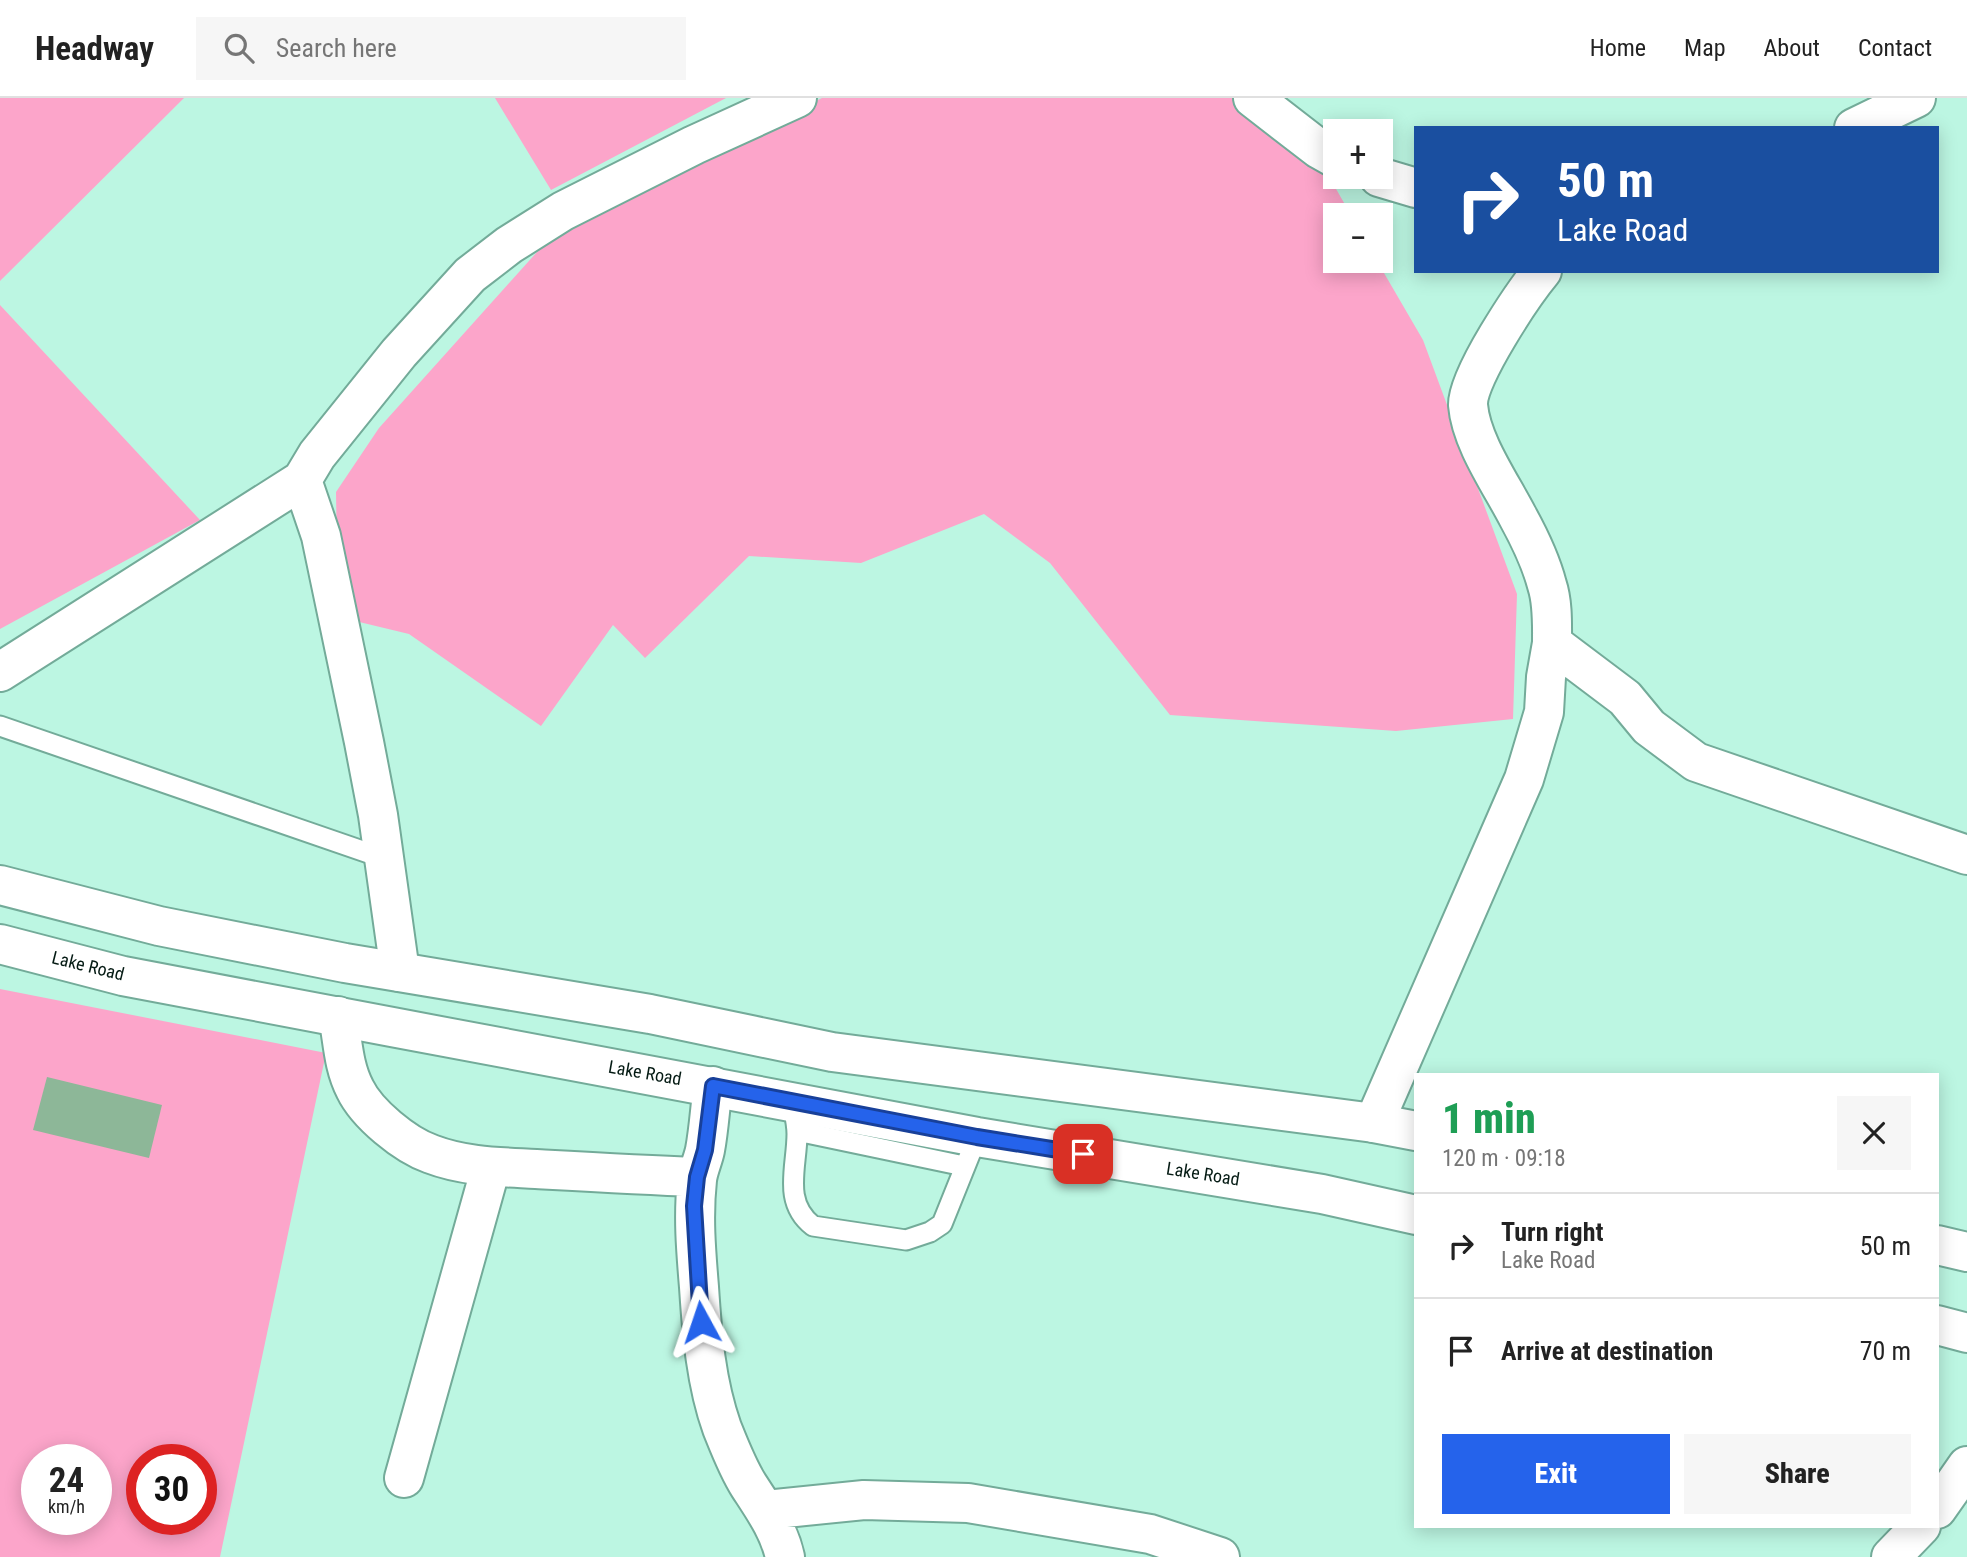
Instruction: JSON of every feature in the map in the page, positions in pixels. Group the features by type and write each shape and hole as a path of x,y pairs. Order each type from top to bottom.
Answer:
{"street":[{"path":"0,672 302,480 331,438 399,353 470,275 509,245 563,211 694,145 797,98"},
{"path":"1253,98 1323,151"},
{"path":"1858,126 1916,98"},
{"path":"1393,181 1414,187"},
{"path":"1374,1123 1524,779 1544,712 1552,643 1548,586 1519,519 1475,432 1468,406 1470,389 1483,363 1524,292 1540,273"},
{"path":"302,480 321,537 364,742 378,815 400,972"},
{"path":"1552,643 1625,698 1649,727 1696,762 1967,855"},
{"path":"0,885 159,926 400,972 650,1014 832,1052 1374,1123 1414,1131"},
{"name":"Lake Road","path":"0,944 123,976 713,1086 795,1116 970,1151 1322,1194 1414,1215"},
{"path":"338,1016 344,1058 355,1090 376,1116 408,1143 429,1154 491,1167 697,1177"},
{"path":"713,1086 705,1150 697,1177 695,1240 701,1322 709,1376 717,1412 733,1456 748,1485 766,1510 785,1557"},
{"path":"404,1478 491,1167"},
{"path":"1939,1245 1967,1252"},
{"path":"1939,1326 1967,1334"},
{"path":"1939,1506 1967,1466"},
{"path":"766,1510 864,1500 968,1503 1150,1534 1220,1557"},
{"path":"1891,1557 1919,1528"}],"lane":[{"path":"0,726 383,858"},
{"path":"795,1116 793,1196 796,1208 813,1226 906,1240 915,1239 942,1223 970,1151"}],"shaded area":[{"path":"0,98 184,98 0,281"},
{"path":"495,98 726,98 551,190"},
{"path":"822,98 1284,98 1323,166 1323,189 1336,189 1344,203 1323,203 1323,273 1384,273 1423,340 1517,594 1513,719 1396,731 1170,715 1050,563 984,514 861,563 749,556 645,658 613,625 541,726 409,634 351,620 337,553 336,492 379,428 537,252 596,207"},
{"path":"0,305 200,520 0,629"},
{"path":"0,989 326,1053 220,1557 0,1557"}],"building":[{"path":"47,1077 162,1105 149,1158 33,1130"}],"route":[{"path":"701,1322 694,1206 697,1177 705,1150 713,1086 977,1137 1083,1154"}]}
